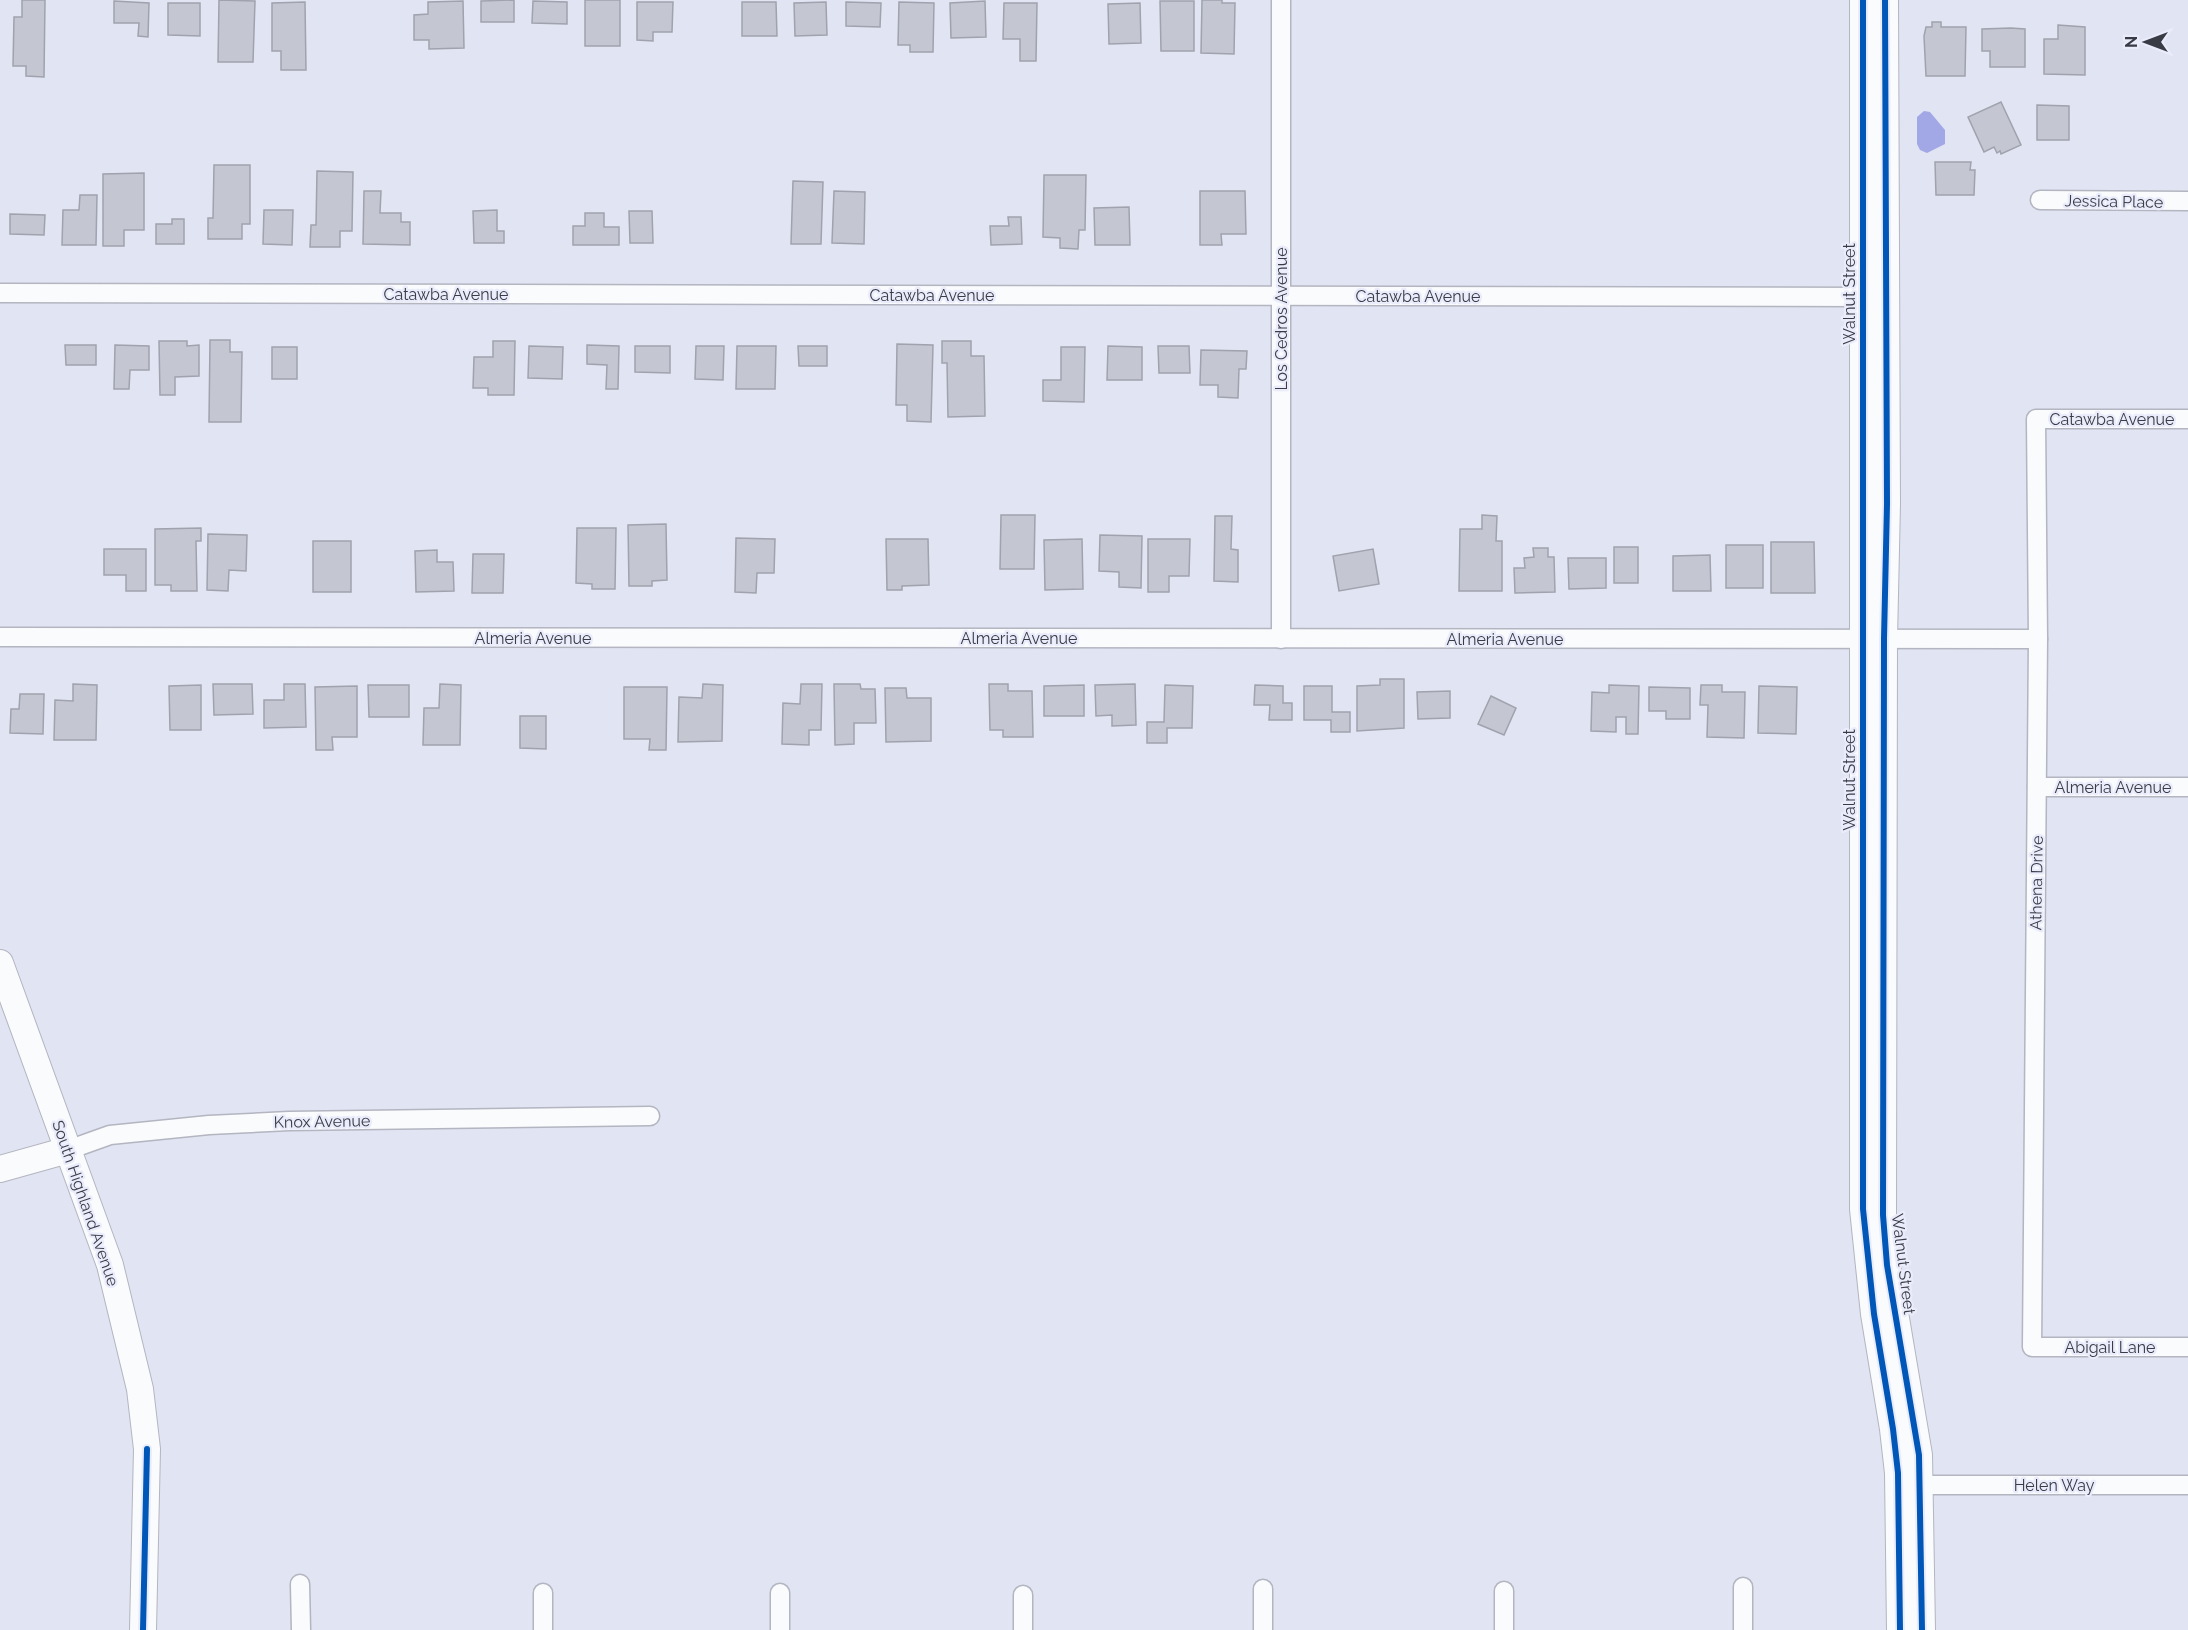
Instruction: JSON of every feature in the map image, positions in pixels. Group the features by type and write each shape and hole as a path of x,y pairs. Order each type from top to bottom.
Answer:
{"street":[{"name":"Los Cedros Avenue","path":"1281,0 1281,639"},
{"name":"Walnut Street","path":"1863,0 1863,297 1873,639 1883,1215 1887,1265 1915,1425 1921,1485 1922,1630"},
{"name":"Walnut Street","path":"1885,0 1887,504 1873,639 1863,1209 1874,1314 1898,1473 1900,1630"},
{"name":"Jessica Place","path":"2040,200 2188,201"},
{"name":"Catawba Avenue","path":"0,293 1863,297"},
{"name":"Catawba Avenue","path":"2036,419 2188,419"},
{"name":"Athena Drive","path":"2032,1347 2038,639 2036,419"},
{"name":"Almeria Avenue","path":"0,637 2038,639"},
{"name":"Almeria Avenue","path":"2037,787 2188,787"},
{"name":"South Highland Avenue","path":"0,963 110,1265 140,1389 147,1449 143,1630"},
{"name":"Knox Avenue","path":"0,1169 68,1150 110,1135 209,1125 289,1121 651,1116"},
{"name":"Abigail Lane","path":"2032,1347 2188,1347"},
{"name":"Helen Way","path":"1921,1485 2188,1485"},
{"path":"300,1584 300,1630"},
{"path":"1743,1587 1743,1630"},
{"path":"1263,1589 1263,1630"},
{"path":"1504,1591 1504,1630"},
{"path":"543,1593 543,1630"},
{"path":"780,1593 780,1630"},
{"path":"1023,1595 1023,1630"}],"water":[{"path":"1924,111 1930,112 1945,130 1945,144 1927,153 1920,150 1917,144 1917,117"}],"building":[{"path":"22,0 45,0 44,77 26,76 26,66 13,66 14,17 22,17"},
{"path":"219,0 255,1 253,62 218,62"},
{"path":"514,0 514,22 481,22 481,1"},
{"path":"585,0 620,0 620,46 585,46"},
{"path":"1202,0 1222,0 1222,3 1235,3 1234,54 1201,53"},
{"path":"114,1 149,3 148,37 138,36 139,23 114,23"},
{"path":"463,1 464,48 429,49 429,40 414,40 414,15 428,14 428,2"},
{"path":"533,1 567,2 567,24 532,23"},
{"path":"985,1 986,37 951,38 950,3"},
{"path":"1160,1 1194,1 1194,51 1161,51"},
{"path":"305,2 306,70 281,70 281,51 272,51 272,3"},
{"path":"637,2 673,2 672,32 653,32 653,41 637,40"},
{"path":"742,2 776,2 777,36 742,36"},
{"path":"826,2 827,35 795,36 794,3"},
{"path":"846,2 881,3 880,27 846,26"},
{"path":"899,2 934,3 933,52 910,52 910,45 898,45"},
{"path":"168,3 200,3 200,36 168,35"},
{"path":"1004,3 1037,3 1036,61 1020,61 1020,39 1003,39"},
{"path":"1140,3 1141,43 1109,44 1108,4"},
{"path":"1932,22 1941,22 1941,27 1966,27 1965,76 1926,76 1924,36 1926,27 1932,27"},
{"path":"2058,25 2085,27 2085,75 2044,74 2044,39 2058,39"},
{"path":"1982,29 2025,29 2025,67 1990,67 1990,51 1982,51"},
{"path":"2001,102 2021,145 2001,154 2000,151 1997,153 1994,147 1984,152 1968,117"},
{"path":"2037,105 2069,106 2069,140 2037,140"},
{"path":"1935,162 1971,162 1970,170 1975,170 1974,195 1936,195"},
{"path":"214,165 250,165 250,224 242,224 242,239 208,239 208,218 213,218"},
{"path":"317,171 353,172 352,231 340,231 340,247 310,247 311,225 316,225"},
{"path":"144,173 144,230 124,230 124,246 103,246 103,174"},
{"path":"1044,175 1086,175 1085,230 1079,230 1078,249 1060,248 1060,238 1043,237"},
{"path":"793,181 823,182 821,244 791,244"},
{"path":"364,191 381,191 380,213 401,213 401,222 410,222 410,245 363,244"},
{"path":"834,191 865,192 864,244 832,243"},
{"path":"1200,191 1245,191 1246,234 1221,234 1222,245 1200,245"},
{"path":"80,195 97,195 96,245 62,245 63,210 79,210"},
{"path":"1129,207 1130,245 1095,245 1094,208"},
{"path":"264,210 293,210 292,245 263,244"},
{"path":"497,210 497,231 504,231 504,243 474,243 473,211"},
{"path":"629,211 652,211 653,243 630,243"},
{"path":"585,213 604,213 604,227 619,227 619,245 573,245 573,226 585,226"},
{"path":"10,214 45,215 44,235 10,234"},
{"path":"1008,217 1021,217 1022,244 991,245 990,226 1009,226"},
{"path":"172,219 184,219 184,244 156,244 156,224 172,224"},
{"path":"210,340 230,340 230,352 242,352 241,422 209,422"},
{"path":"159,341 187,341 187,346 199,345 199,376 175,377 175,395 160,395"},
{"path":"493,341 515,341 514,395 488,395 488,388 473,388 474,357 493,357"},
{"path":"942,341 971,341 971,356 984,356 985,416 948,417 947,363 942,363"},
{"path":"897,344 933,345 931,422 907,421 907,405 896,405"},
{"path":"65,345 96,345 96,365 66,365"},
{"path":"115,345 149,346 149,370 130,370 129,389 114,389"},
{"path":"587,345 619,346 618,389 606,389 607,365 587,364"},
{"path":"529,346 563,347 562,379 528,378"},
{"path":"635,346 670,346 670,373 635,372"},
{"path":"696,346 724,346 723,380 695,379"},
{"path":"737,346 776,346 775,389 736,389"},
{"path":"798,346 827,346 827,366 799,366"},
{"path":"1108,346 1142,347 1142,380 1107,380"},
{"path":"1158,346 1189,346 1190,373 1159,373"},
{"path":"272,347 297,347 297,379 272,379"},
{"path":"1061,347 1085,347 1084,402 1043,401 1043,380 1061,380"},
{"path":"1201,350 1247,351 1246,369 1239,369 1238,398 1218,397 1218,385 1200,385"},
{"path":"1001,515 1035,515 1034,569 1000,569"},
{"path":"1482,515 1497,516 1496,541 1502,541 1502,591 1459,591 1460,529 1482,529"},
{"path":"1215,516 1232,516 1231,549 1238,550 1238,582 1214,581"},
{"path":"666,524 667,580 652,581 652,586 629,586 628,525"},
{"path":"201,528 201,541 196,541 197,591 171,591 171,585 155,585 155,529"},
{"path":"577,528 616,528 615,589 592,589 592,584 576,583"},
{"path":"208,534 247,535 246,571 229,570 228,591 207,590"},
{"path":"1100,535 1142,536 1141,588 1119,587 1119,572 1099,571"},
{"path":"736,538 775,539 774,573 757,573 756,593 735,592"},
{"path":"886,539 928,539 929,585 902,586 902,590 887,590"},
{"path":"1082,539 1083,589 1045,590 1044,540"},
{"path":"1148,539 1190,539 1189,576 1169,576 1169,592 1148,592"},
{"path":"313,541 351,541 351,592 313,592"},
{"path":"1771,542 1814,542 1815,593 1771,593"},
{"path":"1726,545 1763,545 1763,588 1726,588"},
{"path":"1614,547 1638,547 1638,583 1614,583"},
{"path":"1533,548 1548,548 1548,557 1554,557 1555,592 1515,593 1514,568 1525,568 1524,558 1534,557"},
{"path":"104,549 146,549 146,591 126,591 126,575 104,575"},
{"path":"1373,549 1379,584 1339,591 1333,556"},
{"path":"437,550 437,562 453,562 454,591 416,592 415,551"},
{"path":"473,554 504,554 503,593 472,593"},
{"path":"1710,555 1711,591 1673,591 1673,556"},
{"path":"1568,558 1606,558 1606,588 1569,589"},
{"path":"1380,679 1404,679 1404,728 1357,731 1357,686 1380,685"},
{"path":"73,684 97,685 96,740 54,740 55,700 73,701"},
{"path":"213,684 252,684 253,714 214,715"},
{"path":"284,684 305,684 306,727 264,728 264,700 284,700"},
{"path":"440,684 461,685 460,745 423,745 424,708 439,708"},
{"path":"703,684 723,685 722,741 678,742 679,697 702,698"},
{"path":"801,684 822,684 821,730 809,730 809,745 782,744 783,703 800,704"},
{"path":"834,684 860,684 861,689 875,689 876,723 854,723 854,744 835,745"},
{"path":"989,684 1008,684 1008,691 1032,691 1033,737 1003,737 1003,730 990,730"},
{"path":"1135,684 1136,725 1112,726 1112,715 1096,716 1095,685"},
{"path":"201,685 201,730 170,730 169,686"},
{"path":"368,685 409,685 409,717 369,717"},
{"path":"1084,685 1084,716 1044,716 1044,686"},
{"path":"1165,685 1193,686 1192,728 1167,728 1167,743 1147,743 1147,722 1164,722"},
{"path":"1255,685 1283,686 1283,703 1292,703 1292,720 1269,720 1270,705 1254,705"},
{"path":"1609,685 1639,686 1638,734 1626,734 1626,717 1616,717 1616,732 1591,731 1592,692 1609,693"},
{"path":"1701,685 1722,685 1722,692 1745,692 1744,738 1707,737 1708,705 1700,705"},
{"path":"357,686 357,737 332,737 333,750 316,750 315,687"},
{"path":"1304,686 1332,686 1332,712 1350,712 1350,732 1331,732 1331,720 1304,720"},
{"path":"1759,686 1797,687 1796,734 1758,733"},
{"path":"624,687 667,687 666,750 649,750 650,739 624,739"},
{"path":"1649,687 1690,688 1690,719 1666,719 1666,711 1649,711"},
{"path":"885,688 906,688 907,698 931,698 931,741 886,742"},
{"path":"1450,691 1450,718 1418,719 1417,692"},
{"path":"20,694 44,694 43,734 10,733 11,709 19,709"},
{"path":"1491,696 1516,708 1504,735 1478,724"},
{"path":"520,716 546,716 546,749 520,748"}],"cycle path":[{"path":"1863,0 1863,1209 1874,1314 1898,1473 1900,1630"},
{"path":"1885,0 1887,504 1884,639 1883,1215 1887,1265 1919,1455 1922,1630"},
{"path":"143,1630 147,1449"}]}
